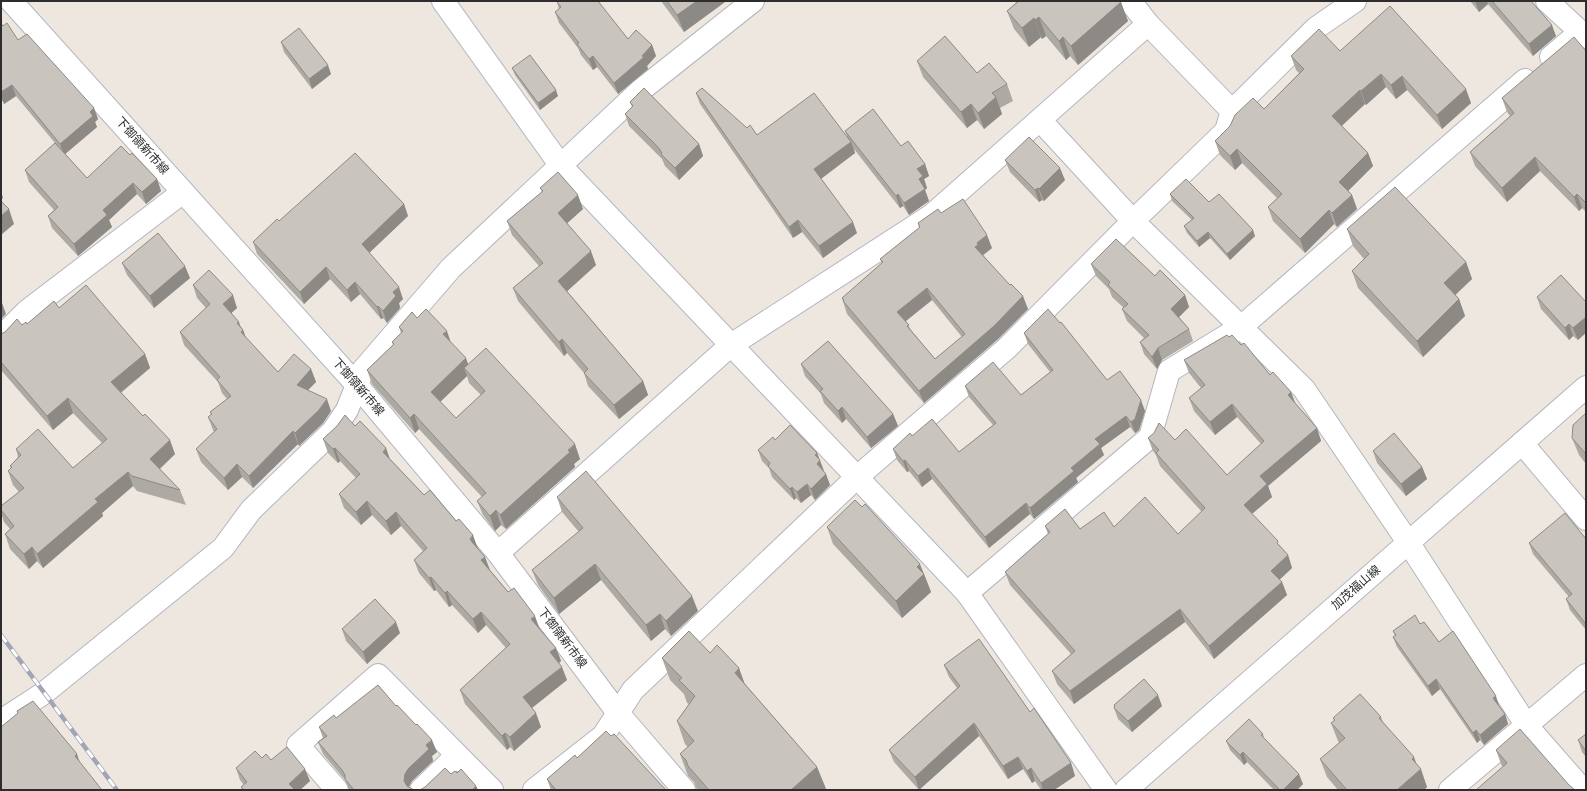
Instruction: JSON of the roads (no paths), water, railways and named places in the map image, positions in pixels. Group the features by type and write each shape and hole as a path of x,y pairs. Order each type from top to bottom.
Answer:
{"street":[{"name":"下御領新市線","path":"11,1 356,384 498,553 618,713 684,790"},
{"path":"443,1 561,166 967,593 1106,790"},
{"path":"1,721 44,693 223,548 250,510 333,431 347,410 356,384 363,370 451,268 641,90 753,1"},
{"path":"1130,1 1148,24 1232,111"},
{"path":"534,790 603,736 633,690 856,478 1007,348 1133,221 1226,131 1232,111 1316,28 1355,1"},
{"path":"967,593 1150,437 1169,371 1240,327 1583,34 1547,1"},
{"path":"498,553 731,345 932,215 1148,24"},
{"path":"1040,120 1133,221 1304,389 1408,542 1527,726 1583,790"},
{"path":"1,337 27,311 183,192"},
{"name":"加茂福山線","path":"1126,790 1586,387"},
{"path":"1522,443 1586,519"},
{"path":"337,790 298,745 378,675 492,790"},
{"path":"1450,790 1586,675"},
{"path":"421,790 457,755"}],"railway":[{"path":"1,635 117,790"}]}
